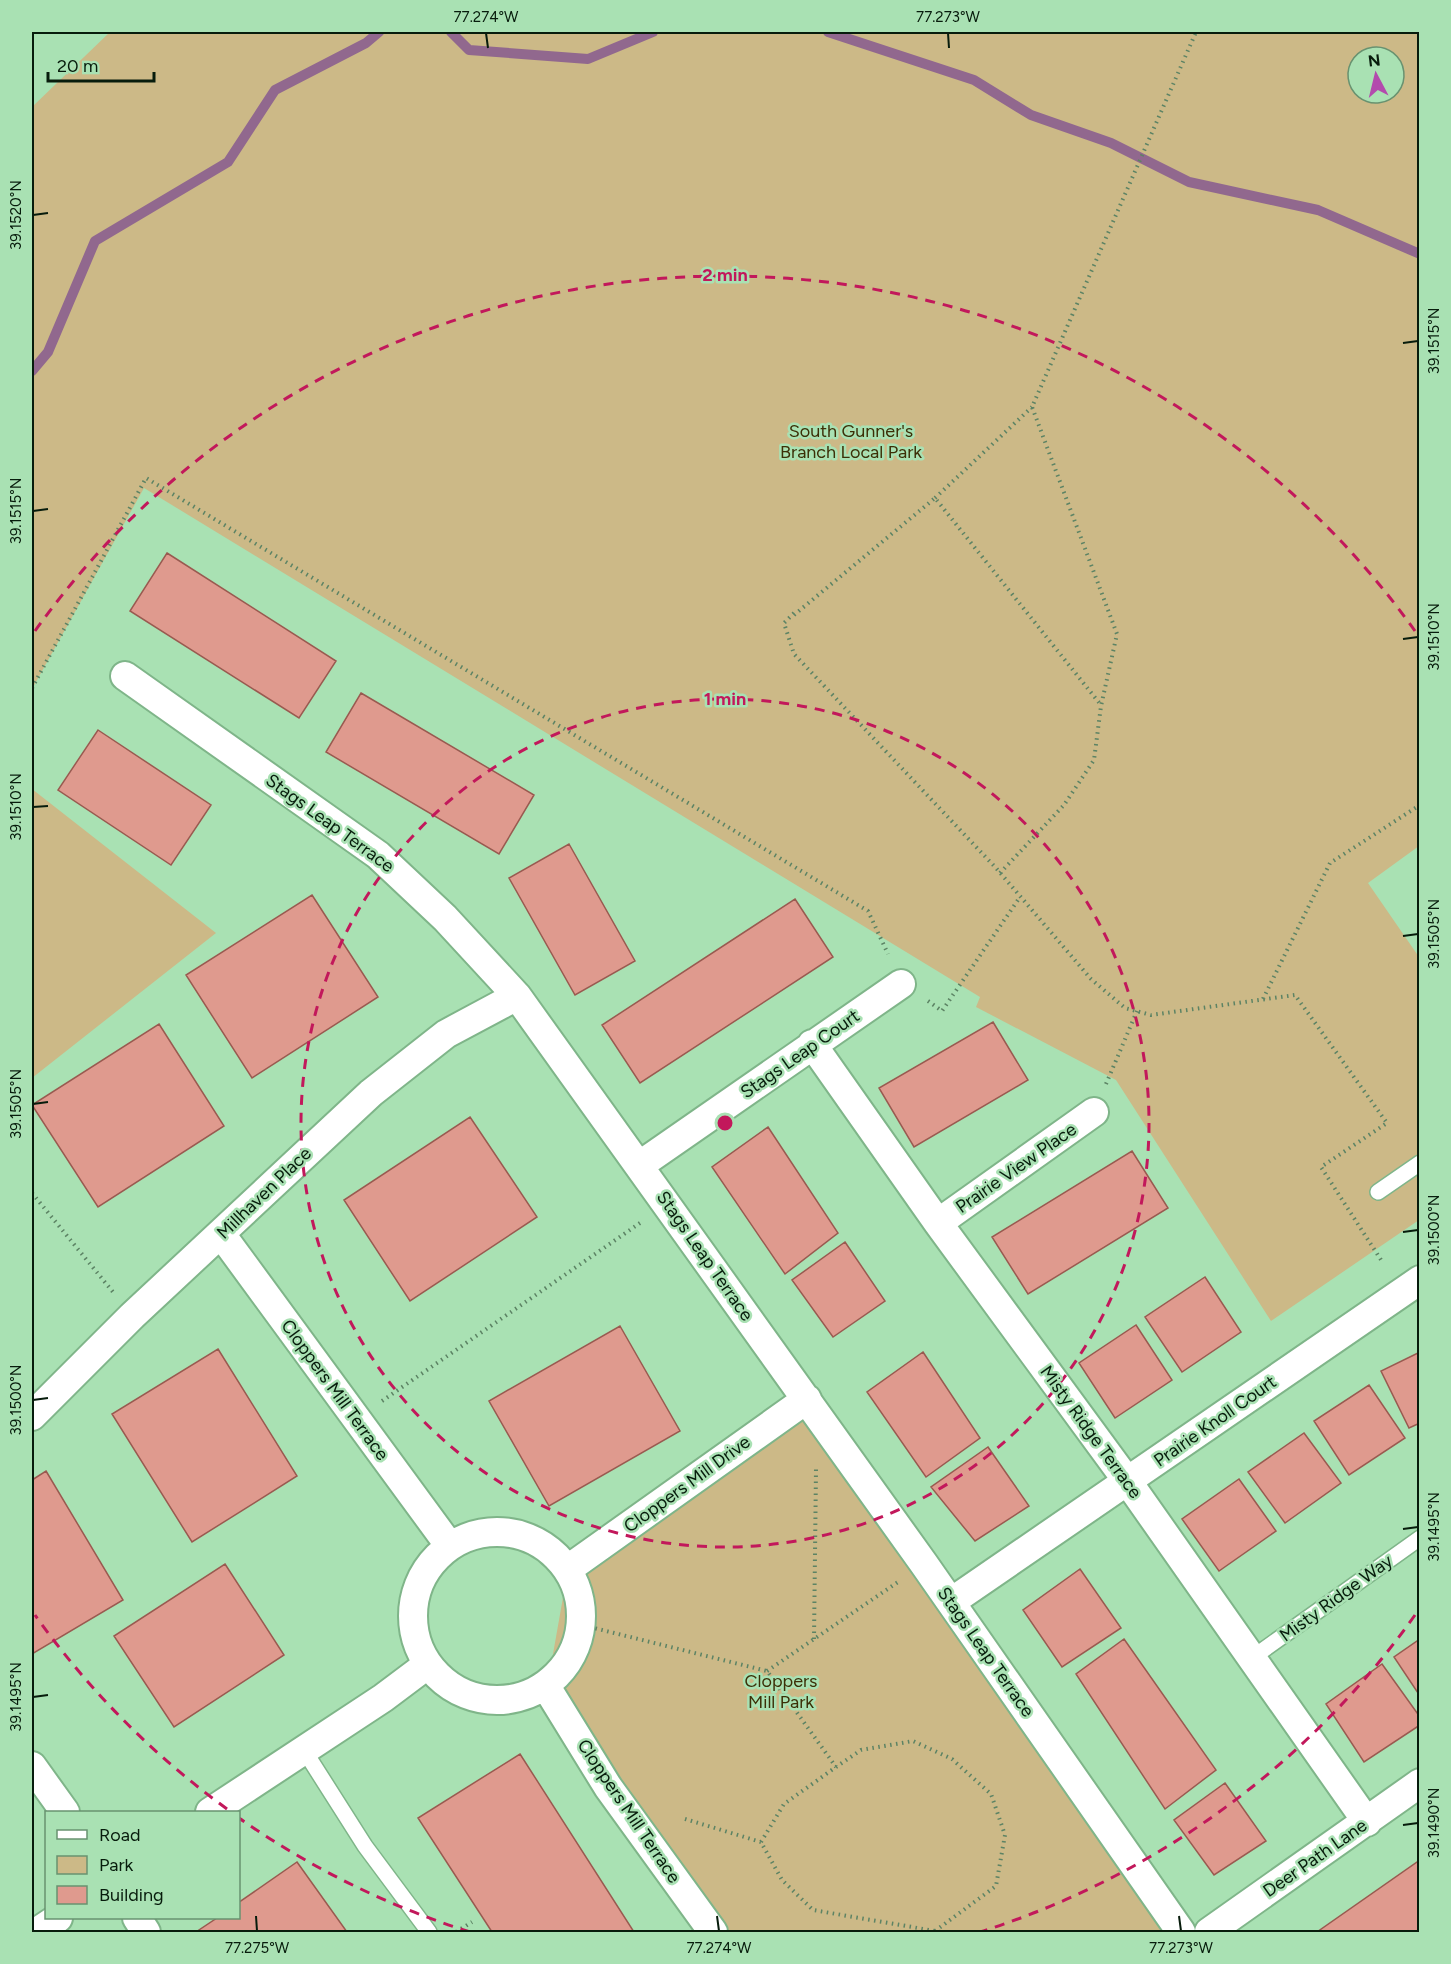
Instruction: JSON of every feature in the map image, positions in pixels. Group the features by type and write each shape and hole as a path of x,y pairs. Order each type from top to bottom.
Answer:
{"street":[{"name":"Stags Leap Terrace","path":"125,676 378,855 445,918 517,996 951,1602 1181,1932"},
{"name":"Stags Leap Court","path":"640,1165 901,984"},
{"name":"Millhaven Place","path":"32,1416 132,1316 221,1234 288,1167 371,1093 446,1034 517,996"},
{"name":"Misty Ridge Terrace","path":"812,1044 938,1223 1128,1482 1367,1822"},
{"name":"Prairie View Place","path":"938,1223 1094,1112"},
{"name":"Cloppers Mill Terrace","path":"221,1234 449,1545"},
{"name":"Prairie Knoll Court","path":"951,1602 1419,1280"},
{"name":"Cloppers Mill Drive","path":"568,1569 811,1406"},
{"path":"486,1532 528,1536 549,1550 568,1569 581,1606 576,1649 564,1669 547,1688 507,1701 474,1697 444,1684 427,1665 417,1645 412,1624 414,1603 429,1564 449,1545 468,1535 486,1532"},
{"path":"212,1811 383,1698 427,1665"},
{"name":"Cloppers Mill Terrace","path":"547,1688 608,1787 713,1932"},
{"path":"32,1766 64,1811"},
{"name":"Deer Path Lane","path":"1209,1932 1419,1784"},
{"path":"38,1932 55,1919"},
{"path":"138,1919 146,1932"}],"lane":[{"path":"1377,1192 1419,1163"},
{"name":"Misty Ridge Way","path":"1252,1658 1419,1538"},
{"path":"304,1750 365,1846 429,1932"}],"path":[{"path":"784,623 935,498 1032,407 1196,32"},
{"path":"1000,873 1064,805 1094,760 1101,706 1118,634 1032,407"},
{"path":"32,688 146,478 868,911 901,984"},
{"path":"935,498 1101,706"},
{"path":"784,623 794,613"},
{"path":"784,623 794,654 1000,873 1090,979 1125,1008 1151,1015 1295,995 1387,1123 1321,1167 1383,1263"},
{"path":"1263,1000 1330,863 1419,805"},
{"path":"942,1011 1020,897"},
{"path":"1094,1112 1137,1011"},
{"path":"32,1193 132,1316"},
{"path":"356,1419 668,1204"},
{"path":"811,1406 814,1639"},
{"path":"768,1671 924,1564"},
{"path":"578,1624 768,1671 836,1767"},
{"path":"761,1842 784,1804 861,1750 913,1741 952,1759 991,1794 1005,1835 996,1886 935,1931"},
{"path":"685,1820 761,1842 782,1880 813,1910 940,1932"},
{"path":"456,1932 472,1922"}],"green space":[{"name":"South Gunner's Branch Local Park","path":"110,32 1419,32 1419,846 1368,883 1419,957 1419,1220 1271,1321 1116,1080 976,1007 980,997 144,488 32,689 32,107"},
{"path":"32,789 216,933 32,1078"},
{"name":"Cloppers Mill Park","path":"807,1399 1181,1932 718,1932 547,1688 568,1569"}],"building":[{"path":"167,553 336,661 299,718 130,611"},
{"path":"361,693 534,795 499,854 326,752"},
{"path":"98,730 211,805 171,865 58,790"},
{"path":"569,844 635,961 575,995 509,878"},
{"path":"312,895 378,997 252,1078 186,975"},
{"path":"795,899 833,957 640,1083 602,1025"},
{"path":"993,1022 1028,1080 914,1147 879,1088"},
{"path":"159,1024 224,1126 98,1207 32,1105"},
{"path":"470,1117 537,1217 410,1301 344,1200"},
{"path":"768,1127 838,1233 785,1274 712,1167"},
{"path":"1132,1151 1168,1208 1028,1294 992,1237"},
{"path":"845,1242 885,1301 833,1337 792,1280"},
{"path":"1205,1277 1241,1332 1182,1372 1145,1317"},
{"path":"1136,1325 1172,1380 1115,1418 1079,1363"},
{"path":"620,1326 680,1431 549,1506 489,1401"},
{"path":"218,1349 297,1476 192,1542 112,1414"},
{"path":"923,1352 980,1438 926,1477 867,1392"},
{"path":"1420,1352 1420,1423 1409,1428 1381,1371"},
{"path":"1369,1385 1405,1438 1349,1475 1314,1421"},
{"path":"1304,1433 1341,1483 1285,1523 1248,1472"},
{"path":"988,1447 1029,1506 975,1541 931,1487"},
{"path":"46,1471 123,1600 32,1654 32,1480"},
{"path":"1239,1479 1276,1531 1219,1571 1182,1519"},
{"path":"225,1564 284,1655 174,1727 114,1636"},
{"path":"1080,1569 1121,1628 1062,1667 1023,1610"},
{"path":"1124,1639 1216,1770 1165,1809 1076,1674"},
{"path":"1420,1639 1420,1696 1394,1657"},
{"path":"1382,1664 1420,1717 1420,1725 1364,1762 1326,1704"},
{"path":"520,1754 634,1932 492,1932 418,1818"},
{"path":"1225,1783 1266,1841 1214,1875 1174,1820"},
{"path":"1420,1860 1420,1932 1317,1932"},
{"path":"297,1862 347,1932 196,1932 216,1919 240,1919 240,1902"}],"waterway":[{"path":"32,371 48,352 95,241 228,162 275,90 366,43 379,32"},
{"path":"451,32 469,50 588,59 653,32"},
{"path":"828,32 974,80 1031,115 1111,143 1189,182 1318,210 1420,254"}]}
